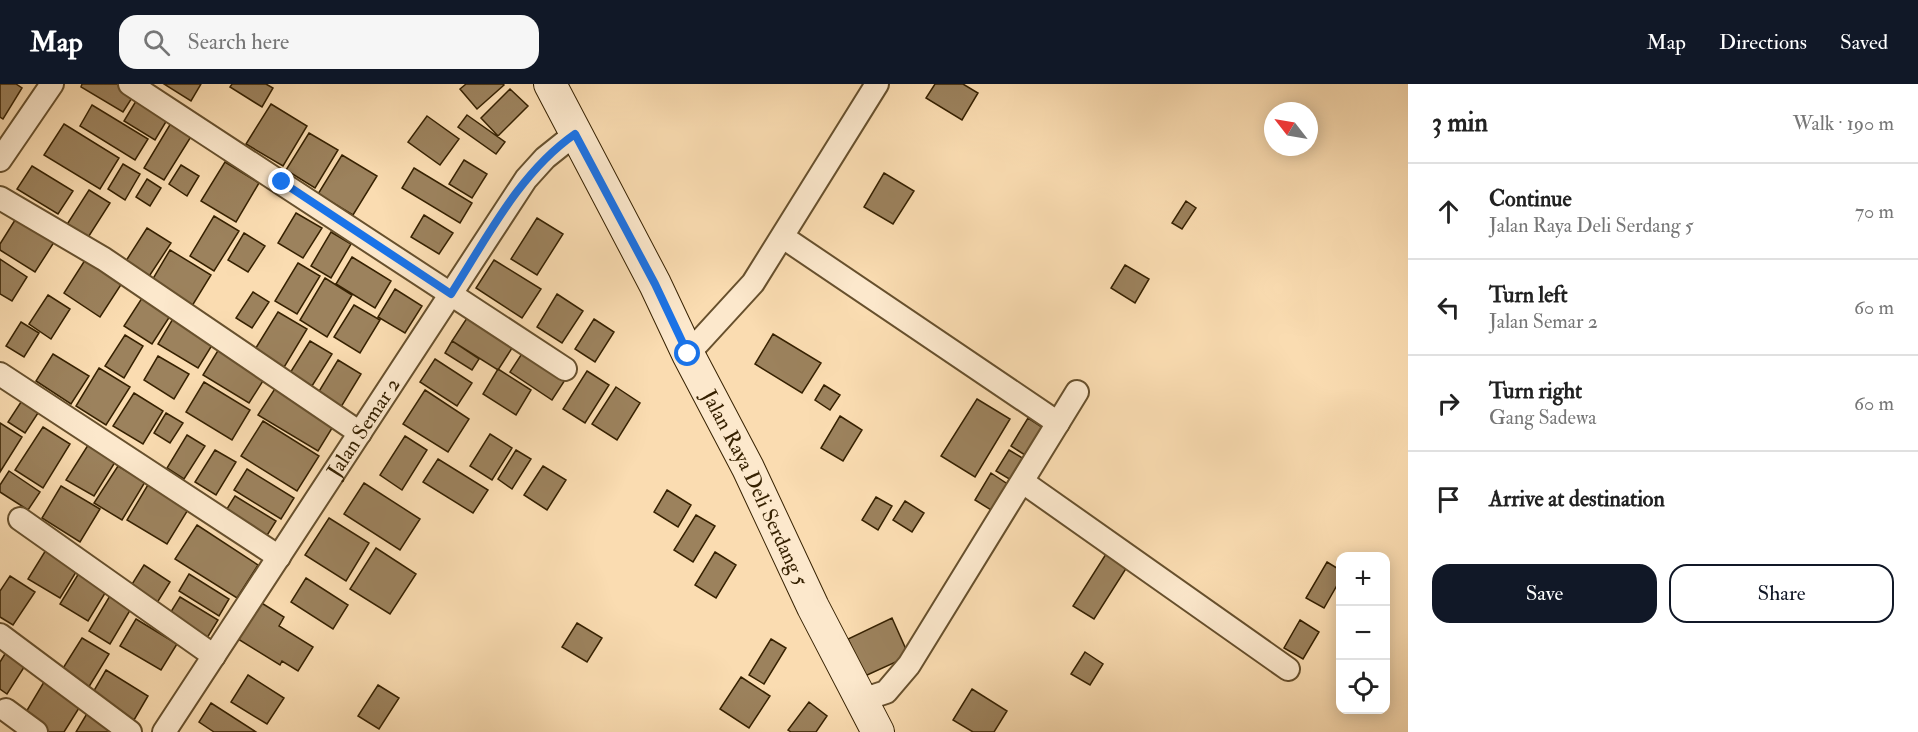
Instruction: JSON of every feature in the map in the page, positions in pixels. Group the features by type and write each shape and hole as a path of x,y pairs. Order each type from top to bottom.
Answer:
{"street":[{"path":"0,160 52,84"},
{"path":"130,84 565,369"},
{"name":"Jalan Raya Deli Serdang 5","path":"550,84 573,136 655,284 688,354 748,468 813,607 878,732"},
{"path":"688,354 753,283 877,84"},
{"name":"Jalan Semar 2","path":"164,732 526,179 545,158 573,136"},
{"path":"0,198 104,259 360,433"},
{"path":"783,237 1058,423"},
{"path":"0,374 279,557"},
{"path":"862,700 886,692 909,665 1077,392"},
{"path":"1023,482 1288,669"},
{"path":"20,519 214,656"},
{"path":"0,636 129,732"},
{"path":"6,710 36,732"}],"building":[{"path":"0,84 16,84 22,88 3,119 0,117"},
{"path":"82,84 127,84 137,90 123,112 81,87"},
{"path":"164,84 201,84 191,101"},
{"path":"232,84 266,84 273,88 262,107 230,87"},
{"path":"466,84 504,85 477,109 460,89"},
{"path":"935,84 963,84 978,93 962,120 926,98"},
{"path":"510,89 528,106 498,136 481,118"},
{"path":"136,101 167,120 155,140 124,121"},
{"path":"271,104 307,126 283,166 246,144"},
{"path":"92,105 148,139 135,160 80,126"},
{"path":"467,115 505,142 496,154 458,127"},
{"path":"427,116 459,139 440,165 408,142"},
{"path":"171,123 192,135 164,180 144,168"},
{"path":"64,124 119,158 100,189 44,155"},
{"path":"309,133 338,150 315,188 286,170"},
{"path":"342,155 377,176 353,215 318,194"},
{"path":"464,160 487,174 472,198 449,184"},
{"path":"225,162 259,183 236,222 201,201"},
{"path":"123,164 140,174 125,200 108,189"},
{"path":"181,165 199,176 187,196 169,184"},
{"path":"32,166 73,191 58,214 17,189"},
{"path":"414,168 472,203 460,223 402,188"},
{"path":"884,173 914,191 893,224 864,207"},
{"path":"147,179 161,188 150,206 136,197"},
{"path":"89,190 110,203 87,239 66,226"},
{"path":"1186,201 1196,208 1182,229 1172,223"},
{"path":"20,212 58,236 35,272 0,250 0,244"},
{"path":"296,213 322,228 303,258 278,243"},
{"path":"424,215 453,233 439,254 411,237"},
{"path":"214,216 239,231 214,271 190,256"},
{"path":"537,218 563,234 537,275 511,259"},
{"path":"147,228 171,243 148,278 124,264"},
{"path":"331,232 351,244 331,278 311,266"},
{"path":"244,233 265,246 248,272 228,260"},
{"path":"170,250 211,275 192,306 151,282"},
{"path":"87,257 124,280 100,317 64,293"},
{"path":"352,257 391,281 375,308 336,284"},
{"path":"0,259 27,277 12,301 0,294"},
{"path":"494,260 541,289 522,318 476,288"},
{"path":"298,263 320,276 297,314 275,301"},
{"path":"1125,265 1149,279 1135,303 1111,288"},
{"path":"325,278 352,295 327,337 300,320"},
{"path":"395,289 422,306 405,333 378,317"},
{"path":"253,292 269,302 252,328 236,318"},
{"path":"557,294 583,311 562,343 537,327"},
{"path":"48,295 70,309 51,339 29,324"},
{"path":"144,295 172,313 152,344 124,326"},
{"path":"354,305 380,320 360,353 334,337"},
{"path":"278,312 307,329 283,369 254,351"},
{"path":"469,315 514,345 498,370 452,341"},
{"path":"174,317 214,342 198,368 158,344"},
{"path":"594,319 614,332 595,362 575,349"},
{"path":"21,322 39,333 24,357 6,346"},
{"path":"773,334 821,363 802,393 755,364"},
{"path":"125,335 143,346 124,378 105,366"},
{"path":"310,341 332,354 312,386 290,373"},
{"path":"452,341 479,359 472,370 445,353"},
{"path":"222,344 268,373 249,403 203,375"},
{"path":"523,352 565,380 552,400 510,372"},
{"path":"53,354 89,376 71,404 36,381"},
{"path":"158,356 189,374 174,399 144,380"},
{"path":"435,359 472,383 457,406 420,382"},
{"path":"338,360 361,374 341,407 318,393"},
{"path":"99,368 130,387 106,425 76,406"},
{"path":"498,369 531,390 516,415 483,394"},
{"path":"587,371 609,385 585,423 563,409"},
{"path":"204,382 250,410 232,440 186,412"},
{"path":"278,384 337,420 318,451 258,415"},
{"path":"824,385 840,395 830,410 815,400"},
{"path":"616,387 640,403 617,440 592,424"},
{"path":"425,390 469,419 448,452 403,424"},
{"path":"134,393 163,411 143,444 113,426"},
{"path":"23,399 40,410 25,433 8,422"},
{"path":"977,399 1010,419 975,477 941,456"},
{"path":"166,413 183,423 170,443 154,433"},
{"path":"840,416 862,430 843,461 821,448"},
{"path":"1028,418 1045,429 1028,457 1011,446"},
{"path":"263,421 319,456 297,491 241,456"},
{"path":"0,423 22,437 0,472"},
{"path":"43,427 70,444 43,488 15,470"},
{"path":"490,434 512,448 492,480 470,466"},
{"path":"187,435 205,446 184,479 167,468"},
{"path":"405,436 427,450 402,490 380,475"},
{"path":"90,442 117,459 94,496 66,480"},
{"path":"215,450 236,462 216,495 195,482"},
{"path":"516,450 531,459 512,489 498,479"},
{"path":"1009,450 1029,462 1016,483 996,471"},
{"path":"438,459 488,490 473,513 423,482"},
{"path":"118,466 145,482 122,520 94,503"},
{"path":"543,466 566,480 547,510 524,495"},
{"path":"247,469 294,498 281,519 234,490"},
{"path":"9,471 40,492 28,510 0,492 0,485"},
{"path":"991,473 1012,487 996,513 975,500"},
{"path":"149,483 189,508 167,544 127,520"},
{"path":"364,483 420,519 400,550 344,514"},
{"path":"61,486 100,509 80,542 42,518"},
{"path":"667,490 691,505 678,527 654,512"},
{"path":"235,496 276,521 266,537 225,512"},
{"path":"876,497 892,506 878,530 862,520"},
{"path":"905,501 924,513 912,532 893,520"},
{"path":"696,515 715,526 693,562 674,550"},
{"path":"329,518 369,543 346,581 305,555"},
{"path":"197,525 258,565 237,598 175,559"},
{"path":"49,545 81,564 60,598 28,579"},
{"path":"376,548 416,574 390,614 350,589"},
{"path":"715,552 736,565 716,598 695,585"},
{"path":"1106,554 1127,567 1094,619 1073,606"},
{"path":"1327,562 1336,568 1336,587 1324,608 1306,598"},
{"path":"144,565 170,582 155,606 129,589"},
{"path":"82,568 110,585 88,621 60,604"},
{"path":"189,574 229,599 219,616 179,591"},
{"path":"10,576 35,592 13,625 0,617 0,591"},
{"path":"306,578 348,605 333,629 291,602"},
{"path":"114,589 135,602 110,644 89,631"},
{"path":"180,597 218,620 207,638 169,615"},
{"path":"260,602 284,617 279,626 313,647 298,671 282,661 280,665 238,639"},
{"path":"892,618 909,656 865,676 848,639"},
{"path":"136,619 177,644 161,670 120,646"},
{"path":"1300,620 1319,632 1303,659 1284,648"},
{"path":"577,623 602,638 587,662 562,647"},
{"path":"82,638 109,654 87,690 60,673"},
{"path":"771,639 786,648 764,684 749,675"},
{"path":"8,649 28,661 7,694 0,689 0,662"},
{"path":"1085,652 1103,664 1090,685 1071,674"},
{"path":"106,670 148,696 134,720 92,694"},
{"path":"248,675 284,698 267,724 231,702"},
{"path":"47,677 84,700 64,732 48,732 23,717"},
{"path":"741,677 770,696 749,728 720,709"},
{"path":"378,685 399,698 379,729 358,716"},
{"path":"972,689 1007,711 994,732 973,732 953,720"},
{"path":"809,702 827,716 816,732 788,730"},
{"path":"211,703 256,732 214,732 199,722"},
{"path":"88,712 111,732 76,732"}],"route":[{"path":"282,182 451,294 526,179 545,158 575,134 655,284 688,354"}]}
